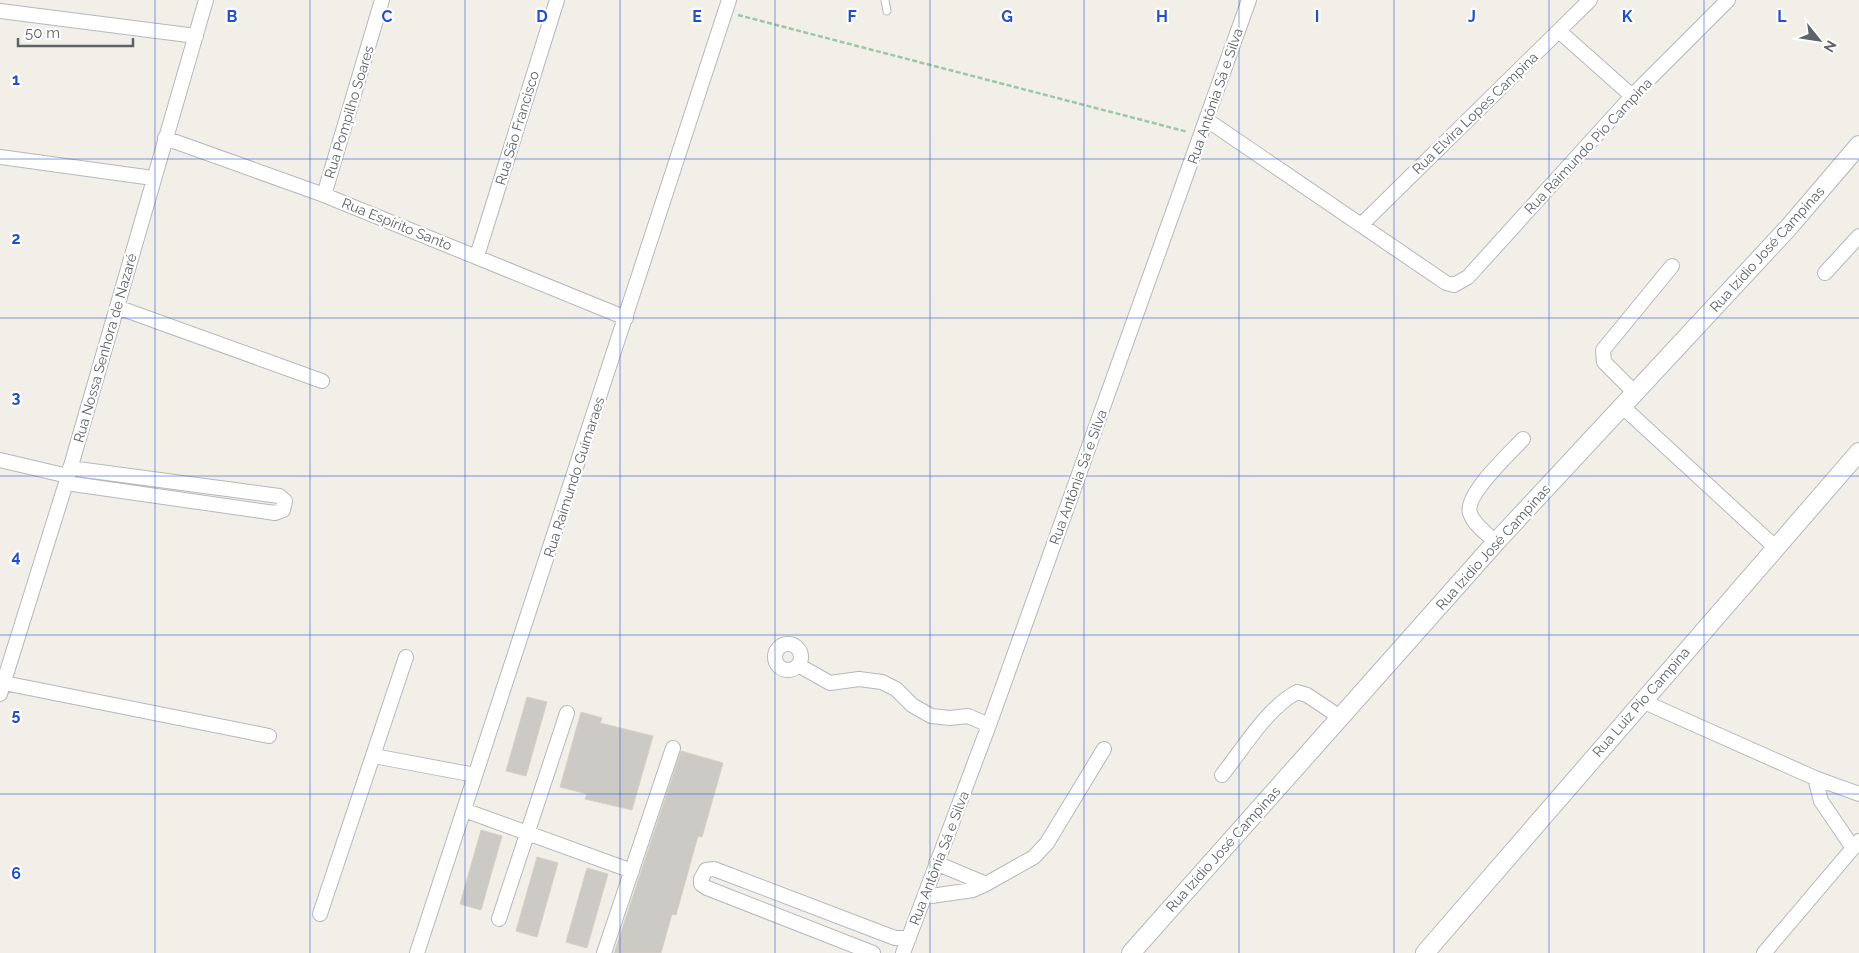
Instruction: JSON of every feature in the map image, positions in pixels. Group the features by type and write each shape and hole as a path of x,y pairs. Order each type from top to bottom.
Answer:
{"street":[{"name":"Rua Nossa Senhora de Nazaré","path":"2,683 68,476 206,0"},
{"name":"Rua Pompilho Soares","path":"324,195 382,0"},
{"name":"Rua São Francisco","path":"477,256 556,0"},
{"name":"Rua Antônia Sá e Silva","path":"903,953 989,725 1202,136 1249,0"},
{"name":"Rua Elvira Lopes Campina","path":"1361,225 1590,0"},
{"name":"Rua Raimundo Pio Campina","path":"1361,225 1446,283 1454,285 1468,277 1632,96 1728,0"},
{"name":"Rua Raimundo Guimaraes","path":"417,953 727,6"},
{"path":"0,11 196,36"},
{"path":"1559,31 1632,96"},
{"path":"1207,120 1361,225"},
{"name":"Rua Espírito Santo","path":"165,138 324,195 626,318"},
{"name":"Rua Izídio José Campinas","path":"1131,953 1496,542 1789,227 1859,145"},
{"path":"0,157 153,178"},
{"path":"1825,273 1859,236"},
{"path":"1635,393 1604,362 1602,350 1672,266"},
{"path":"117,306 322,381"},
{"path":"1623,407 1775,547"},
{"path":"1496,542 1472,518 1469,506 1478,489 1524,439"},
{"name":"Rua Luiz Pio Campina","path":"1425,953 1859,452"},
{"path":"0,460 68,476 112,489 276,513 283,510 286,505 285,501 279,496 114,474 68,476"},
{"path":"112,489 114,474"},
{"path":"253,509 256,493"},
{"path":"320,914 406,657"},
{"path":"798,665 830,683 859,679 882,682 896,689 912,705 931,716 950,718 968,716 989,725"},
{"path":"2,683 269,736"},
{"path":"1222,775 1274,710 1285,699 1297,692 1307,695 1340,717"},
{"path":"1642,701 1815,778 1859,794"},
{"path":"499,919 567,713"},
{"path":"604,953 673,748"},
{"path":"924,897 973,890 1034,857 1047,843 1104,749"},
{"path":"374,756 475,775"},
{"path":"1764,953 1856,844 1821,801 1815,778"},
{"path":"464,810 632,871"},
{"path":"936,863 986,884"},
{"path":"873,953 704,886 701,884 702,874 706,870 714,869 895,938 909,938"},
{"path":"775,915 782,895"},
{"path":"854,945 861,924"}],"lane":[{"path":"885,0 887,11"}],"path":[{"path":"727,6 1202,136"}],"building":[{"path":"527,697 547,702 526,776 506,771"},
{"path":"581,712 602,718 600,723 653,736 632,810 585,799 587,794 560,787"},
{"path":"681,751 723,763 702,837 698,836 676,915 672,914 661,953 614,953"},
{"path":"481,830 502,836 481,910 460,904"},
{"path":"537,857 558,863 537,937 516,931"},
{"path":"587,868 608,874 587,948 566,942"}]}
